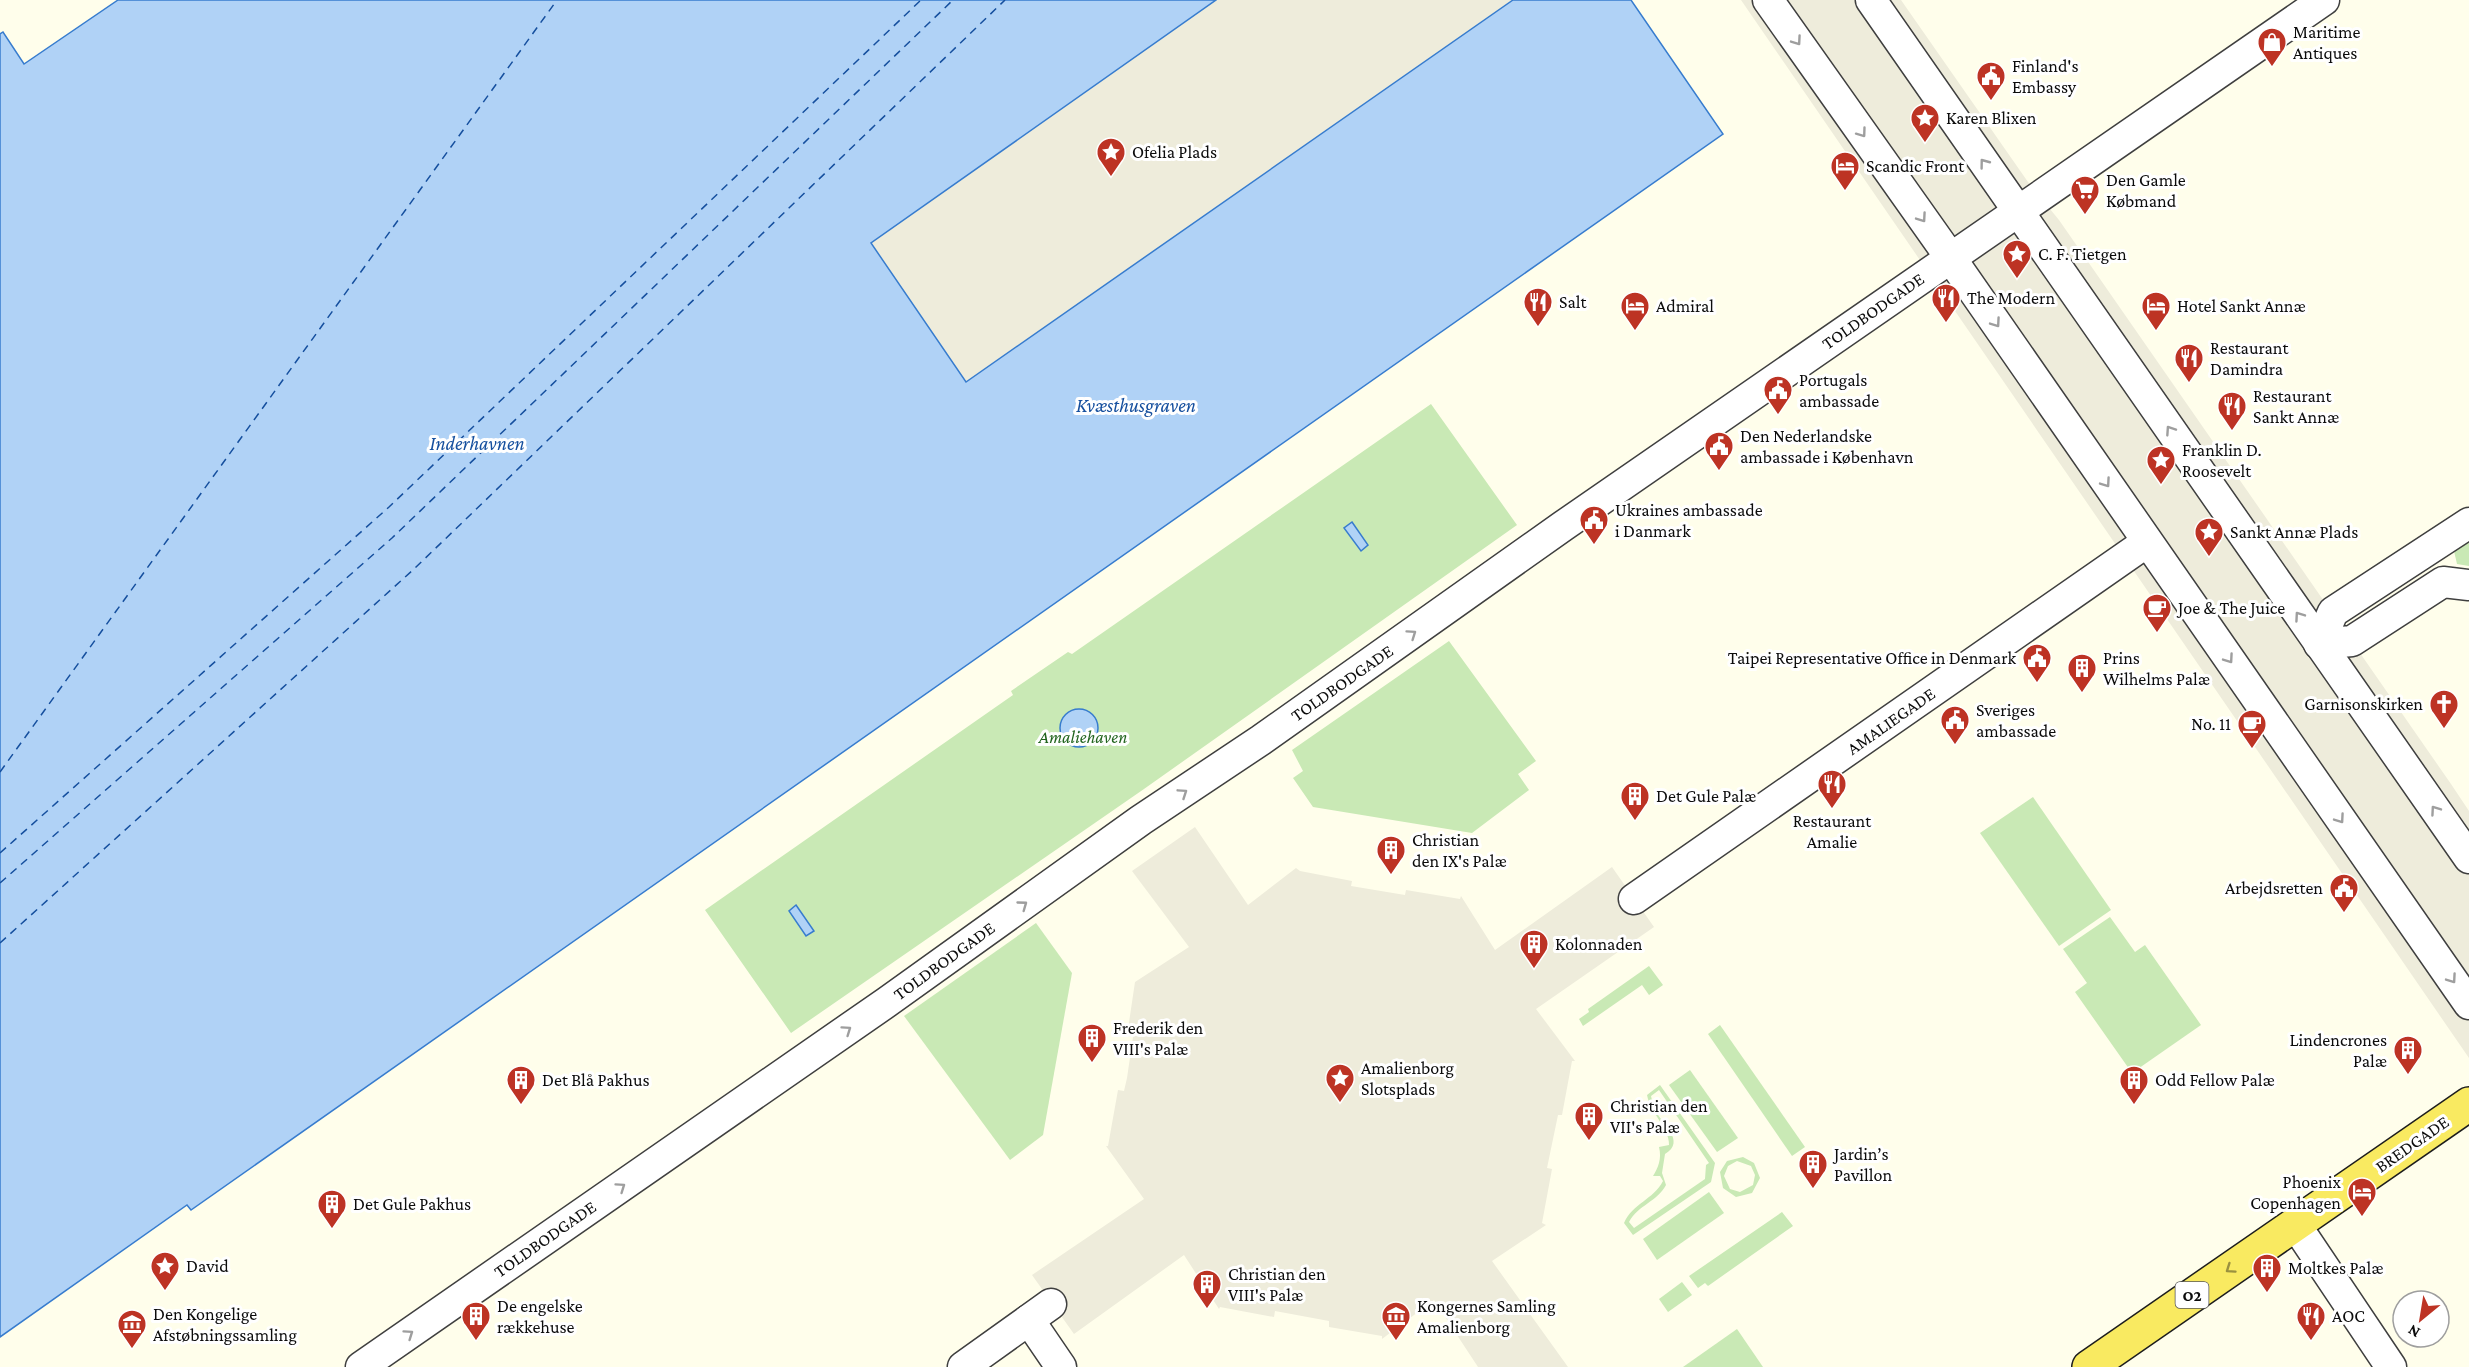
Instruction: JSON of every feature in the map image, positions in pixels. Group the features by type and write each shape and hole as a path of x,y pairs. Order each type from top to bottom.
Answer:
{"main road":[{"name":"BREDGADE","path":"2089,1367 2469,1104"}],"street":[{"path":"1768,0 1950,257 2469,1004"},
{"path":"1870,0 2019,210 2469,858"},
{"name":"TOLDBODGADE","path":"361,1367 1950,257 2324,0"},
{"path":"2319,644 2333,612 2469,523"},
{"name":"AMALIEGADE","path":"1634,899 2147,542"},
{"path":"2319,644 2352,641 2456,583 2423,554"},
{"path":"2295,1224 2391,1367"},
{"path":"963,1367 1040,1312 1061,1367"}],"green space":[{"name":"Amaliehaven","path":"1431,404 1517,525 1144,789 791,1033 705,910 1013,695 1011,691 1068,652 1072,654"},
{"path":"2469,541 2469,566 2457,564 2454,551"},
{"path":"1449,641 1536,761 1518,774 1529,790 1472,833 1313,807 1293,778 1303,771 1292,750"},
{"path":"2033,797 2111,910 2059,946 1980,833"},
{"path":"2110,917 2135,952 2145,945 2201,1025 2132,1073 2075,992 2087,983 2063,949"},
{"path":"1036,923 1072,973 1043,1135 1010,1160 904,1016"},
{"path":"1649,966 1663,985 1649,995 1642,985 1583,1026 1579,1019 1589,1012 1588,1009"},
{"path":"1720,1025 1805,1147 1792,1156 1708,1034"},
{"path":"1690,1070 1738,1138 1717,1152 1669,1085"},
{"path":"1660,1085 1715,1163 1711,1182 1633,1235 1624,1223 1632,1211 1654,1193 1663,1181 1660,1176 1653,1176 1659,1163 1659,1147 1669,1145 1666,1132 1652,1109 1647,1095","holes":["1659,1090 1709,1163 1706,1165 1705,1179 1634,1228 1629,1222 1637,1211 1658,1196 1666,1185 1662,1173 1665,1154 1674,1143 1670,1132 1653,1105 1651,1096"]},
{"path":"1743,1157 1754,1163 1760,1178 1752,1193 1736,1197 1723,1188 1720,1172 1727,1161","holes":["1737,1161 1751,1166 1755,1175 1753,1185 1740,1192 1730,1189 1724,1176 1728,1166"]},
{"path":"1709,1192 1724,1213 1657,1260 1643,1239"},
{"path":"1782,1212 1793,1226 1708,1286 1705,1283 1698,1288 1689,1276"},
{"path":"1682,1282 1692,1295 1668,1312 1659,1299"},
{"path":"1737,1329 1763,1367 1683,1367"}],"shaded area":[{"name":"Ofelia Plads","path":"1216,0 1513,0 966,382 870,243"},
{"name":"Sankt Annæ Plads","path":"1741,0 1901,0 2028,182 2059,220 2451,784 2469,811 2469,1058"},
{"name":"Amalienborg Slotsplads","path":"1195,827 1248,905 1296,868 1300,871 1352,881 1351,886 1405,895 1406,890 1460,899 1461,896 1495,950 1612,867 1654,927 1536,1009 1575,1061 1572,1061 1562,1115 1558,1115 1547,1168 1552,1169 1542,1223 1546,1225 1492,1261 1568,1367 1478,1367 1434,1300 1382,1339 1382,1336 1329,1327 1329,1321 1275,1311 1274,1317 1220,1307 1219,1309 1184,1255 1074,1334 1032,1275 1144,1199 1106,1146 1108,1146 1118,1090 1124,1091 1127,1078 1133,1037 1127,1036 1135,982 1189,947 1132,871"}],"water":[{"name":"Inderhavnen","path":"118,0 1216,0 871,243 966,382 1513,0 1631,0 1723,134 191,1210 187,1205 0,1337 0,34 3,32 24,64"},
{"path":"1352,522 1368,545 1361,551 1344,528"},
{"path":"1079,709 1092,715 1098,728 1092,741 1079,747 1066,741 1060,728 1066,715"},
{"path":"796,905 814,931 806,936 789,911"}],"ferry route":[{"path":"0,772 557,0"},
{"path":"0,853 389,507 921,0"},
{"path":"0,883 392,538 953,0"},
{"path":"0,943 414,569 1005,0"}],"place":[{"name":"Maritime Antiques","path":"2272,68"},
{"name":"Finland's Embassy","path":"1991,102"},
{"name":"Karen Blixen","path":"1925,144"},
{"name":"Ofelia Plads","path":"1111,178"},
{"name":"Scandic Front","path":"1845,192"},
{"name":"Den Gamle Købmand","path":"2085,216"},
{"name":"C. F. Tietgen","path":"2017,280"},
{"name":"The Modern","path":"1946,324"},
{"name":"Salt","path":"1538,328"},
{"name":"Admiral","path":"1635,332"},
{"name":"Hotel Sankt Annæ","path":"2156,332"},
{"name":"Restaurant Damindra","path":"2189,384"},
{"name":"Portugals ambassade","path":"1778,416"},
{"name":"Restaurant Sankt Annæ","path":"2232,432"},
{"name":"Den Nederlandske ambassade i København","path":"1719,472"},
{"name":"Franklin D. Roosevelt","path":"2161,486"},
{"name":"Ukraines ambassade i Danmark","path":"1594,546"},
{"name":"Sankt Annæ Plads","path":"2209,558"},
{"name":"Joe & The Juice","path":"2157,634"},
{"name":"Taipei Representative Office in Denmark","path":"2037,684"},
{"name":"Prins Wilhelms Palæ","path":"2082,694"},
{"name":"Garnisonskirken","path":"2444,730"},
{"name":"Sveriges ambassade","path":"1955,746"},
{"name":"No. 11","path":"2252,750"},
{"name":"Restaurant Amalie","path":"1832,810"},
{"name":"Det Gule Palæ","path":"1635,822"},
{"name":"Christian den IX's Palæ","path":"1391,876"},
{"name":"Arbejdsretten","path":"2344,914"},
{"name":"Kolonnaden","path":"1534,970"},
{"name":"Frederik den VIII's Palæ","path":"1092,1064"},
{"name":"Lindencrones Palæ","path":"2408,1076"},
{"name":"Amalienborg Slotsplads","path":"1340,1104"},
{"name":"Det Blå Pakhus","path":"521,1106"},
{"name":"Odd Fellow Palæ","path":"2134,1106"},
{"name":"Christian den VII's Palæ","path":"1589,1142"},
{"name":"Jardin’s Pavillon","path":"1813,1190"},
{"name":"Phoenix Copenhagen","path":"2362,1218"},
{"name":"Det Gule Pakhus","path":"332,1230"},
{"name":"David","path":"165,1292"},
{"name":"Moltkes Palæ","path":"2267,1294"},
{"name":"Christian den VIII's Palæ","path":"1207,1310"},
{"name":"De engelske rækkehuse","path":"476,1342"},
{"name":"Kongernes Samling Amalienborg","path":"1396,1342"},
{"name":"AOC","path":"2311,1342"},
{"name":"Den Kongelige Afstøbningssamling","path":"132,1350"}],"water label":[{"name":"Kvæsthusgraven","path":"1136,405"}]}
